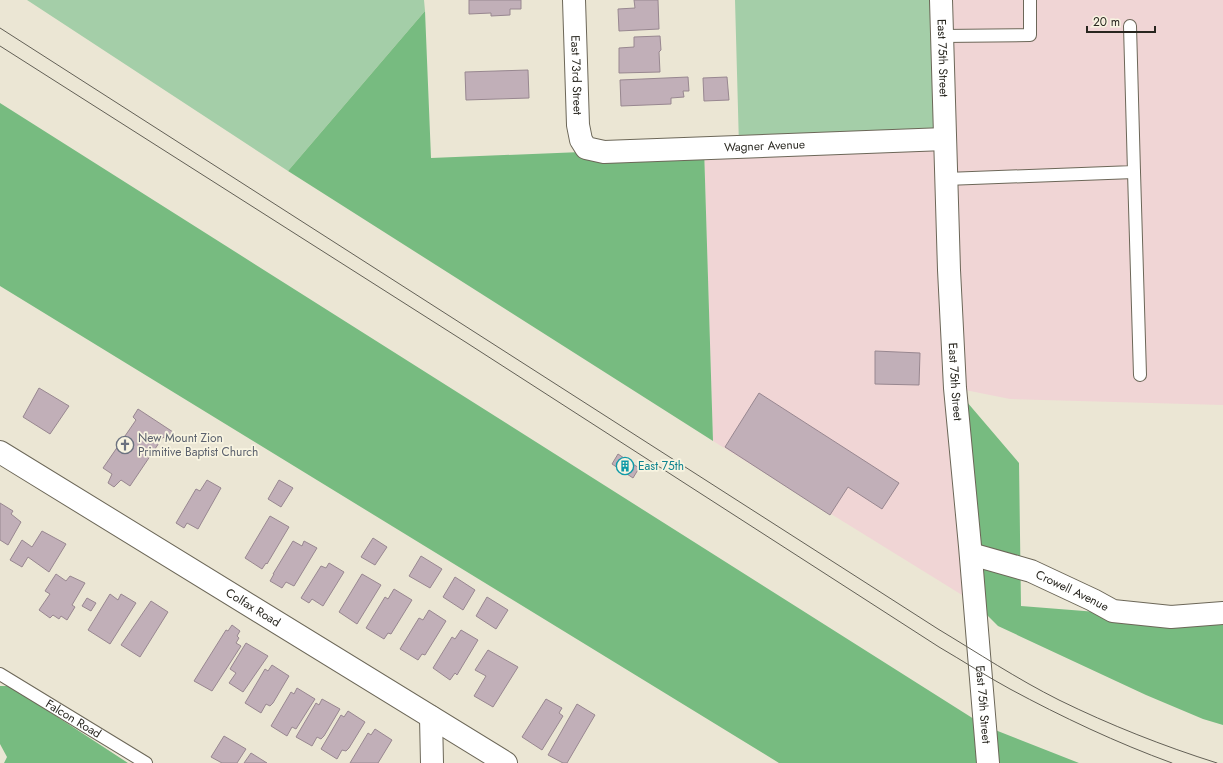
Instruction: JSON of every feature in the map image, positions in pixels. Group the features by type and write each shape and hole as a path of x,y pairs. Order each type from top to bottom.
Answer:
{"street":[{"name":"East 73rd Street","path":"574,0 578,125 581,140 586,148"},
{"name":"East 75th Street","path":"940,0 949,270 955,388 971,554 988,763"},
{"name":"Wagner Avenue","path":"586,148 604,152 945,139"},
{"name":"Colfax Road","path":"0,452 506,763"},
{"name":"Crowell Avenue","path":"971,554 1031,571 1114,611 1171,617 1223,613"},
{"path":"431,717 432,763"}],"lane":[{"path":"942,36 1030,35 1030,0"},
{"path":"1130,26 1140,376"},
{"path":"946,179 1134,172"},
{"name":"Falcon Road","path":"0,674 146,763"}],"shaded area":[{"path":"941,0 1223,0 1223,405 1010,399 955,388 975,603 713,441 704,147 944,139"}],"green space":[{"path":"27,0 424,0 425,11 288,171"},
{"path":"735,0 941,0 945,139 739,146"},
{"path":"425,11 431,158 704,147 713,441 288,171"},
{"path":"0,103 985,726 1079,763 779,763 0,286"},
{"path":"955,388 1019,463 1021,606 1223,622 1223,725 1203,719 1146,695 998,626 975,603"},
{"path":"0,686 10,686 128,763 4,763 7,757 0,744"}],"building":[{"path":"469,0 521,0 521,9 510,9 510,15 491,16 491,13 469,14"},
{"path":"634,0 658,0 659,29 619,31 618,9 635,8"},
{"path":"660,36 660,72 619,73 619,48 634,47 634,37"},
{"path":"528,70 529,98 466,100 465,72"},
{"path":"688,77 689,91 683,91 684,97 671,98 671,104 621,106 620,80"},
{"path":"727,77 729,100 704,101 703,78"},
{"path":"875,351 920,353 919,385 875,384"},
{"path":"39,388 69,406 50,434 23,417"},
{"path":"759,393 899,483 882,509 848,487 830,515 725,447"},
{"path":"138,409 173,432 167,440 163,437 130,486 121,480 114,487 108,483 112,474 103,468 136,420 133,417"},
{"name":"East 75th","path":"618,454 639,468 633,478 612,464"},
{"path":"207,480 221,488 198,529 187,523 184,528 176,523 196,489 200,491"},
{"path":"279,480 293,488 281,507 268,499"},
{"path":"0,503 13,511 11,514 21,522 8,545 0,540"},
{"path":"270,516 289,527 267,564 266,563 262,569 245,558"},
{"path":"42,531 66,544 49,572 28,557 22,567 10,560 22,540 32,547"},
{"path":"373,538 387,547 375,565 361,557"},
{"path":"293,541 302,546 304,541 317,548 294,586 286,582 282,588 270,581"},
{"path":"421,556 442,569 430,588 409,576"},
{"path":"329,563 344,572 323,606 312,599 309,603 301,598 321,566 326,568"},
{"path":"56,574 66,581 70,576 85,583 72,605 75,607 67,620 61,616 59,619 53,615 50,618 39,610 50,594 45,591"},
{"path":"362,574 381,585 357,624 339,612"},
{"path":"455,577 475,590 463,610 443,597"},
{"path":"394,589 412,600 391,634 388,633 384,639 366,628 385,597 388,599"},
{"path":"110,594 118,600 121,594 136,603 110,644 88,630"},
{"path":"487,597 508,610 496,629 476,616"},
{"path":"87,598 96,603 91,611 82,606"},
{"path":"151,601 168,612 140,657 121,645"},
{"path":"429,610 446,621 425,655 422,654 418,660 400,649 419,618 423,620"},
{"path":"232,625 240,631 237,636 239,638 236,643 241,646 212,691 194,681 226,630 228,631"},
{"path":"461,630 478,640 457,675 455,673 450,680 433,668 452,637 455,639"},
{"path":"246,643 268,656 243,692 229,683 236,673 230,669"},
{"path":"488,650 518,667 493,707 474,696 486,676 475,670"},
{"path":"272,665 289,676 273,703 270,706 266,704 261,713 245,703 265,669 268,671"},
{"path":"297,688 315,699 296,729 292,727 287,736 271,726 291,692 294,694"},
{"path":"322,699 340,709 324,736 321,739 317,737 312,746 296,737 316,703 319,705"},
{"path":"546,699 562,708 559,713 563,716 542,750 522,737"},
{"path":"577,704 595,715 567,763 563,763 548,755"},
{"path":"348,711 365,722 349,748 346,751 342,750 337,759 321,749 341,715 344,717"},
{"path":"375,729 392,740 378,763 350,763 368,733 371,735"},
{"path":"224,736 246,749 237,763 222,763 211,757"},
{"path":"251,753 267,763 244,763"}],"tram line":[{"path":"0,28 998,666 1043,692 1098,718 1177,750 1217,763"},
{"path":"0,46 467,343 939,647 1001,684 1050,710 1110,738 1172,763"}],"place":[{"name":"New Mount Zion Primitive Baptist Church","path":"125,445"},
{"name":"East 75th","path":"625,466"}]}
